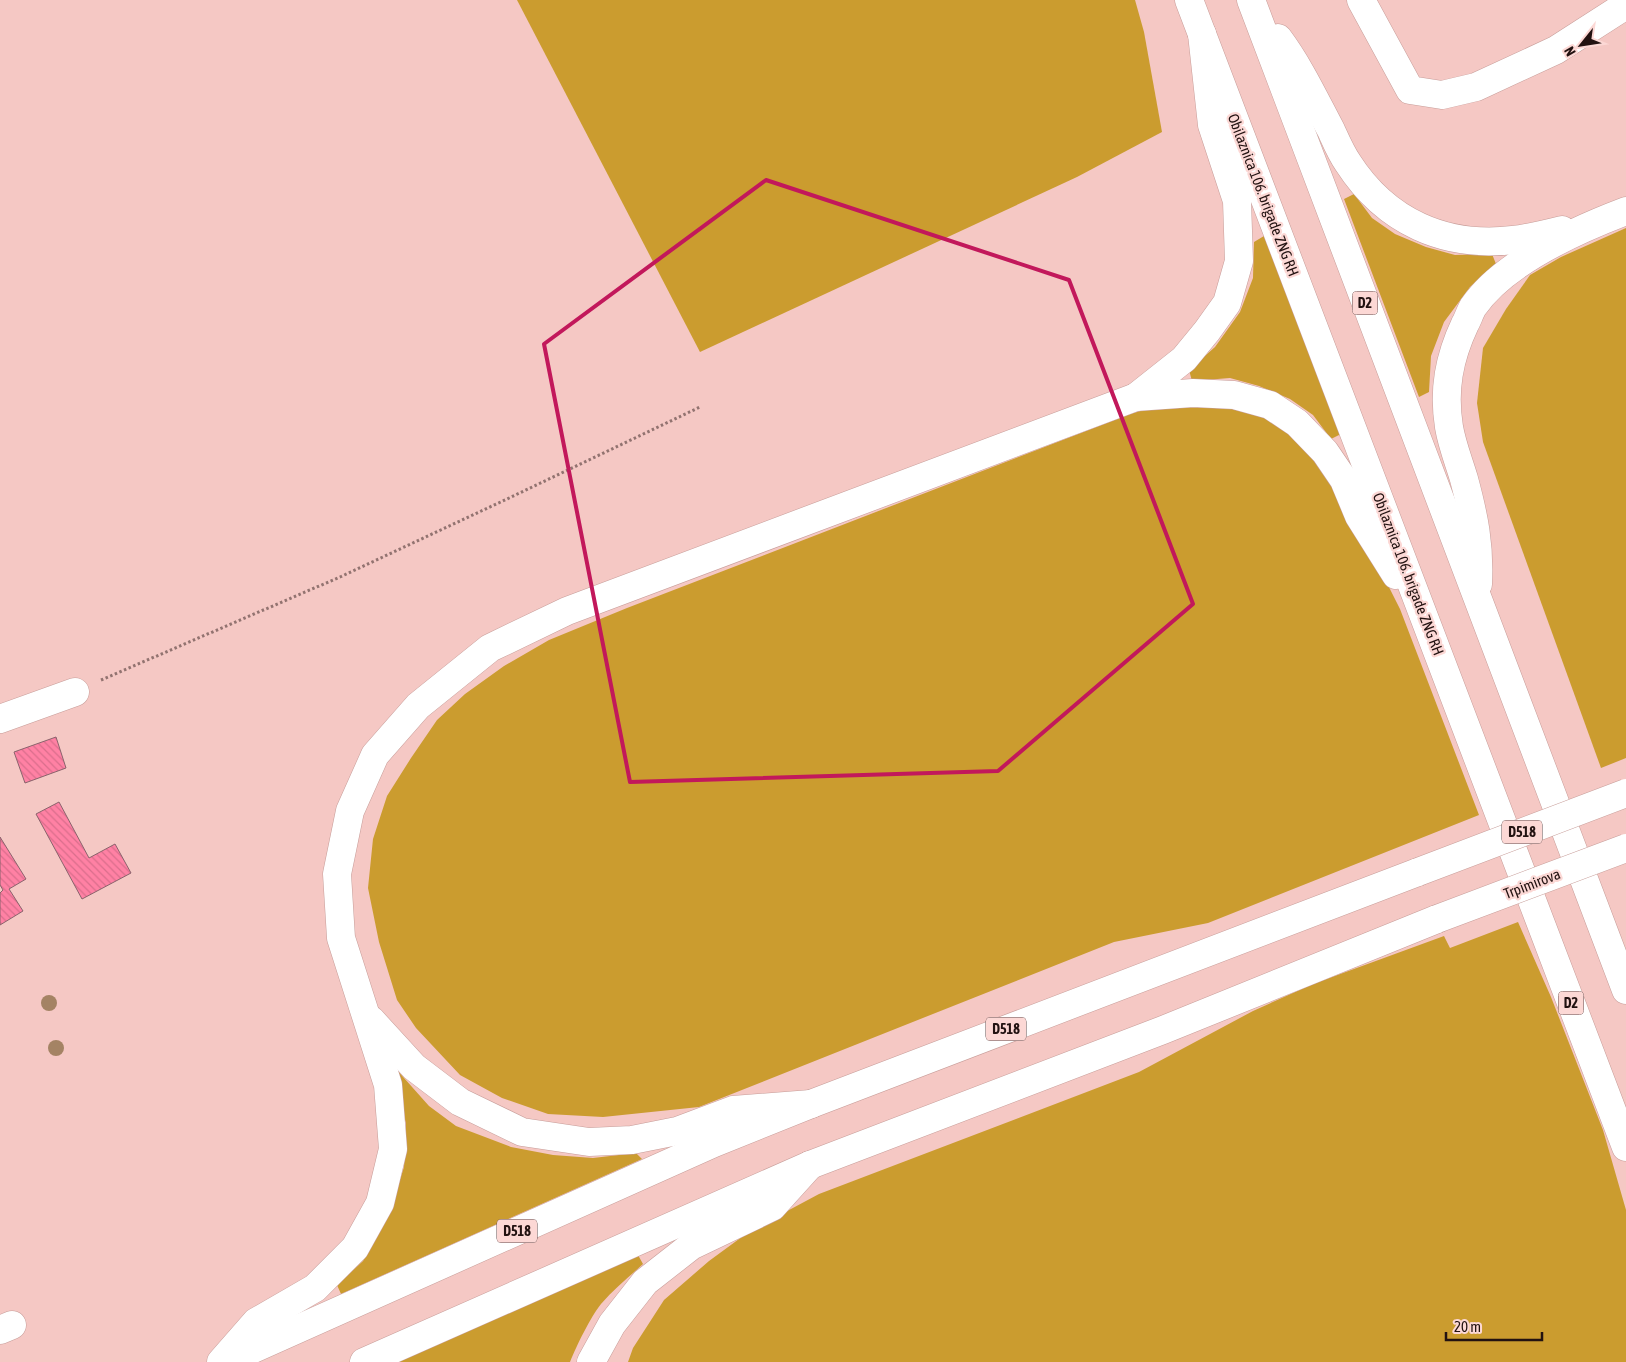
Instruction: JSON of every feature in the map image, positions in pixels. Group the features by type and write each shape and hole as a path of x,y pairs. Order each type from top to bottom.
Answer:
{"main road":[{"name":"Obilaznica 106. brigade ZNG RH","path":"1189,0 1626,1148"},
{"path":"1361,0 1410,90 1442,95 1476,87 1556,50 1626,5"},
{"path":"1252,3 1286,48 1310,89 1348,163 1371,192 1402,219 1435,234 1473,242 1514,240 1590,224 1626,211"},
{"name":"D2","path":"1252,3 1626,990"},
{"path":"1136,397 1184,360 1207,331 1227,303 1239,261 1237,201 1212,125 1202,34"},
{"path":"1477,599 1479,556 1476,525 1449,428 1446,383 1455,345 1473,308 1493,285 1525,260 1590,224"},
{"path":"222,1362 256,1322 315,1288 355,1248 380,1203 393,1149 388,1085 341,938 337,874 350,811 375,755 418,706 490,648 566,611 1136,397 1193,393 1234,395 1270,405 1297,423 1324,452 1344,480 1359,516 1389,565 1422,611"},
{"path":"0,719 75,692"},
{"name":"D518","path":"222,1362 705,1147 811,1104 1626,793"},
{"name":"Trpimirova","path":"364,1362 810,1165 1163,1030 1437,920 1626,848"},
{"path":"367,1016 414,1067 460,1102 522,1132 589,1142 632,1140 678,1131 733,1110 811,1104"},
{"path":"591,1362 612,1324 645,1282 691,1246 772,1207 810,1165"}],"path":[{"path":"75,692 340,577 700,407"}],"highlighted area":[{"path":"766,180 1069,280 1193,604 998,771 630,782 544,344"}],"shaded area":[{"path":"517,0 1135,0 1144,32 1162,132 1077,177 700,352"},
{"path":"1354,194 1372,218 1395,234 1426,247 1455,255 1492,254 1496,264 1470,287 1444,322 1431,356 1429,392 1419,397 1344,199"},
{"path":"1626,228 1626,758 1601,768 1483,442 1477,403 1483,348 1506,309 1530,275 1561,257"},
{"path":"1264,236 1341,434 1331,439 1313,415 1290,399 1259,386 1230,378 1192,381 1189,370 1215,347 1240,312 1253,278 1254,242"},
{"path":"1217,401 1259,411 1290,430 1334,478 1400,609 1479,815 1208,923 1114,942 699,1107 603,1117 548,1114 502,1098 460,1075 416,1028 397,1000 379,942 368,888 373,839 387,796 411,758 437,720 465,694 504,666 549,640 627,608 1130,414 1161,405"},
{"path":"1518,922 1551,997 1603,1130 1626,1210 1626,1362 628,1362 633,1348 664,1300 709,1261 750,1231 819,1194 1139,1072 1253,1011 1313,984 1444,936 1450,948"},
{"path":"396,1069 429,1106 456,1126 511,1147 553,1155 593,1158 636,1153 642,1159 341,1294 337,1285 363,1261 388,1217 404,1167 406,1123 390,1074"},
{"path":"638,1255 643,1264 601,1304 592,1317 570,1362 397,1362"}],"building":[{"path":"56,737 66,768 25,783 14,752"},
{"path":"59,802 89,858 115,844 131,873 82,899 36,814"},
{"path":"0,837 26,879 9,889 23,911 0,925 0,893 3,890 0,885"}]}
